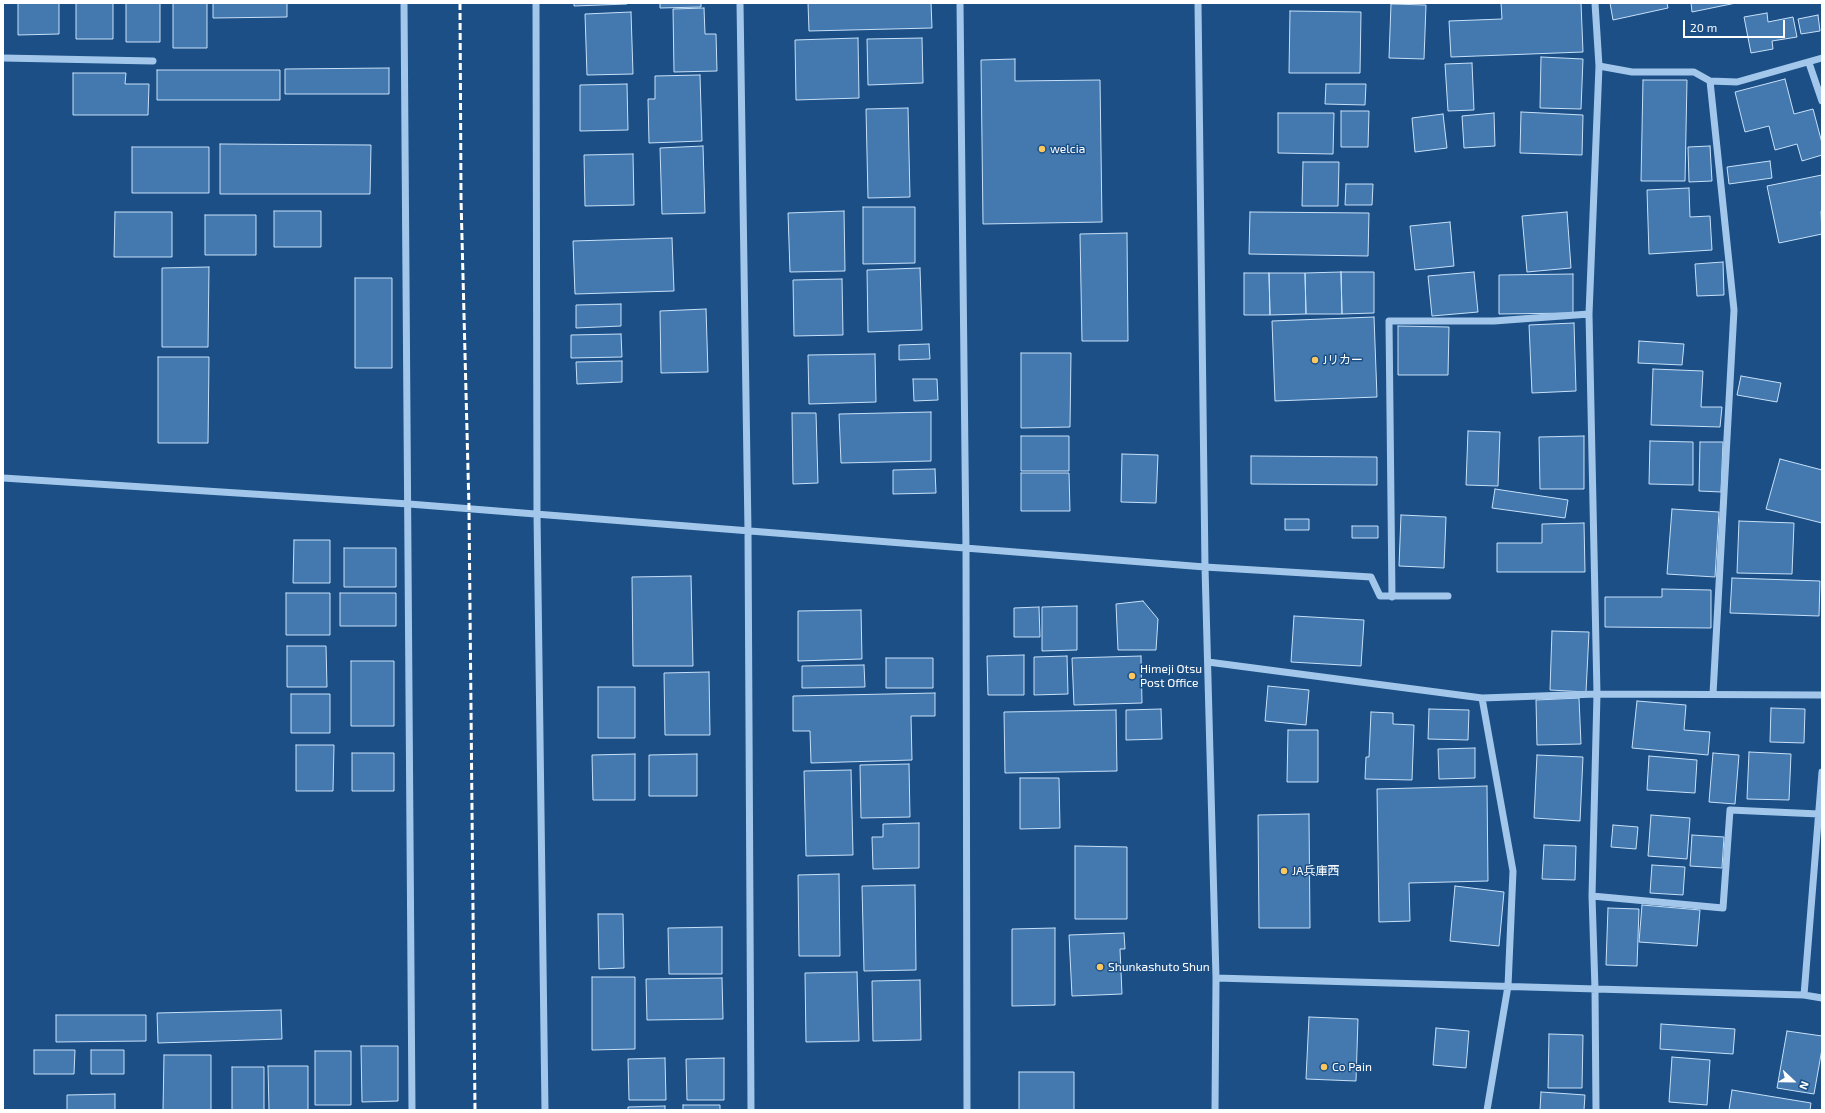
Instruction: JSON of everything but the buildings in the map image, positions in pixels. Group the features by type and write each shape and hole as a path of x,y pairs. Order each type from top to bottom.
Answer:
{"street":[{"path":"404,3 409,504 412,1110"},
{"path":"536,3 537,514 545,1110"},
{"path":"740,3 748,531 752,1110"},
{"path":"960,3 966,548 967,1110"},
{"path":"1198,3 1205,567 1216,978 1215,1110"},
{"path":"1595,3 1599,66 1589,314 1597,694 1592,896 1596,989 1596,1110"},
{"path":"3,58 153,61"},
{"path":"1599,66 1632,72 1694,72 1710,81 1737,82 1809,63 1822,58"},
{"path":"1809,63 1822,100"},
{"path":"1710,81 1734,310 1714,694"},
{"path":"1392,596 1389,320 1494,322 1589,314"},
{"path":"3,478 409,504 1205,567 1371,577 1380,596 1448,596"},
{"path":"1208,662 1482,698 1597,694 1822,695"},
{"path":"1482,698 1513,871 1508,986 1488,1110"},
{"path":"1804,996 1822,772"},
{"path":"1592,896 1723,908 1730,810 1819,814"},
{"path":"1216,978 1508,986 1804,996 1822,998"}],"railway":[{"path":"460,3 461,199 469,508 475,1110"}],"place":[{"name":"welcia","path":"1042,149"},
{"name":"Jリカー","path":"1315,360"},
{"name":"Himeji Otsu Post Office","path":"1132,676"},
{"name":"JA兵庫西","path":"1284,871"},
{"name":"Shunkashuto Shun","path":"1100,967"},
{"name":"Co Pain","path":"1324,1067"}]}
